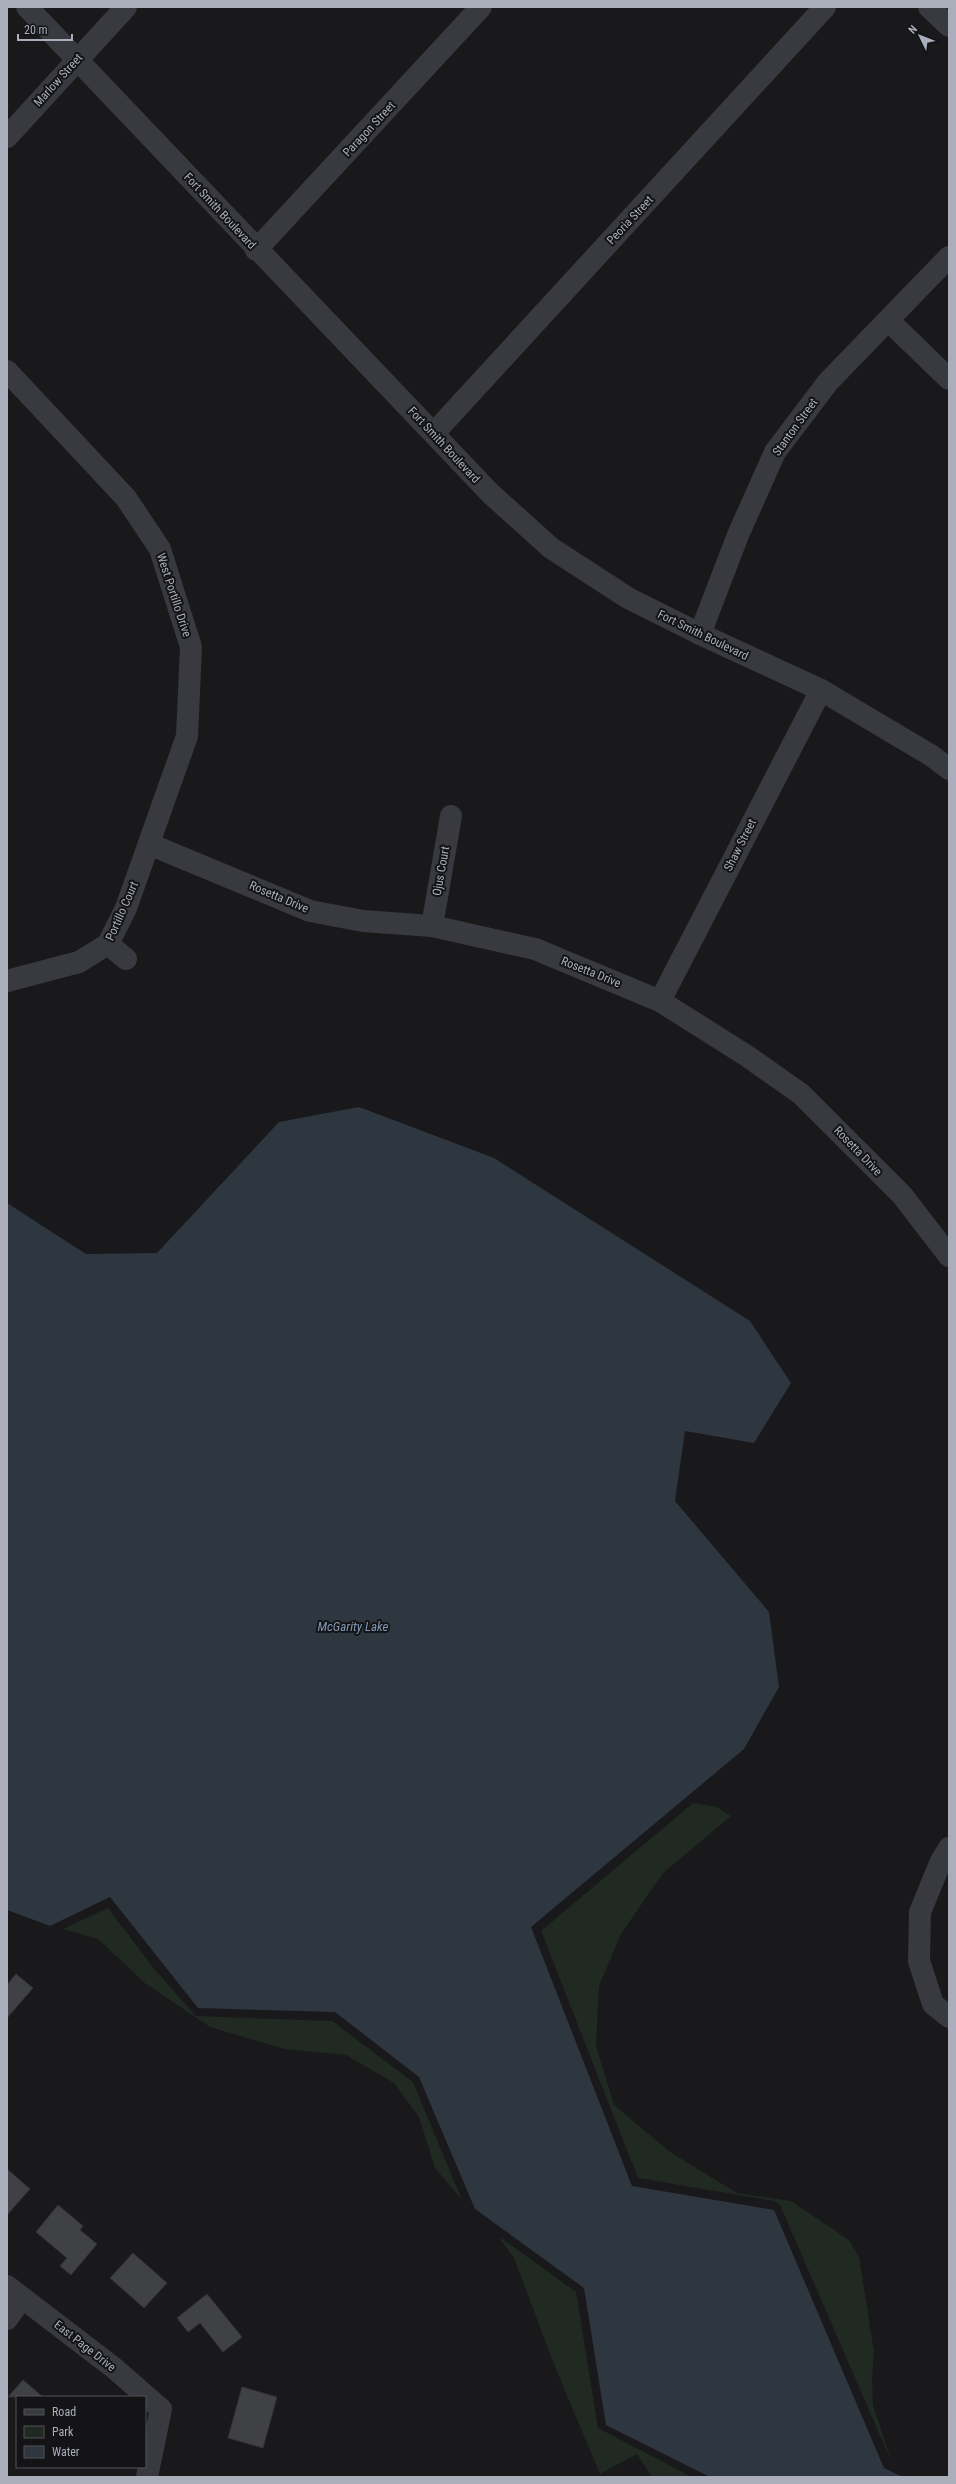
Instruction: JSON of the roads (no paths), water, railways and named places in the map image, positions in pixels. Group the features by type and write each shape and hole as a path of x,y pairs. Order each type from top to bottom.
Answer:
{"street":[{"name":"Fort Smith Boulevard","path":"27,7 78,59 256,250 434,433 491,494 551,548 628,598 700,634 821,690 932,756 949,769"},
{"name":"Marlow Street","path":"7,137 126,7"},
{"name":"Paragon Street","path":"256,250 481,7"},
{"name":"Peoria Street","path":"434,433 825,7"},
{"path":"929,7 949,26"},
{"name":"Stanton Street","path":"700,634 738,535 775,452 828,382 889,321 949,257"},
{"path":"889,321 949,379"},
{"name":"West Portillo Drive","path":"7,371 126,498 160,549 177,598 191,647 187,736 150,844"},
{"name":"Shaw Street","path":"660,1000 821,690"},
{"name":"Ojus Court","path":"432,926 451,816"},
{"name":"Rosetta Drive","path":"150,844 310,911 363,921 432,926 535,949 660,1000 747,1056 801,1094 902,1195 949,1256"},
{"name":"Portillo Court","path":"7,981 79,962 108,944 126,908 150,844"},
{"path":"108,944 126,959"},
{"path":"949,1848 941,1861 920,1912 919,1961 933,2004 949,2017"},
{"path":"7,2320 15,2292"},
{"name":"East Page Drive","path":"15,2292 103,2359 146,2396"},
{"name":"East Page Drive","path":"146,2396 161,2409 147,2477"}],"water":[{"name":"McGarity Lake","path":"359,1107 494,1158 750,1321 791,1383 754,1443 685,1431 675,1501 769,1612 779,1687 744,1749 531,1927 632,2186 774,2210 884,2468 903,2477 710,2477 606,2425 584,2288 475,2209 419,2077 335,2012 198,2008 110,1897 50,1926 7,1910 7,1203 86,1254 157,1253 279,1122"}]}
